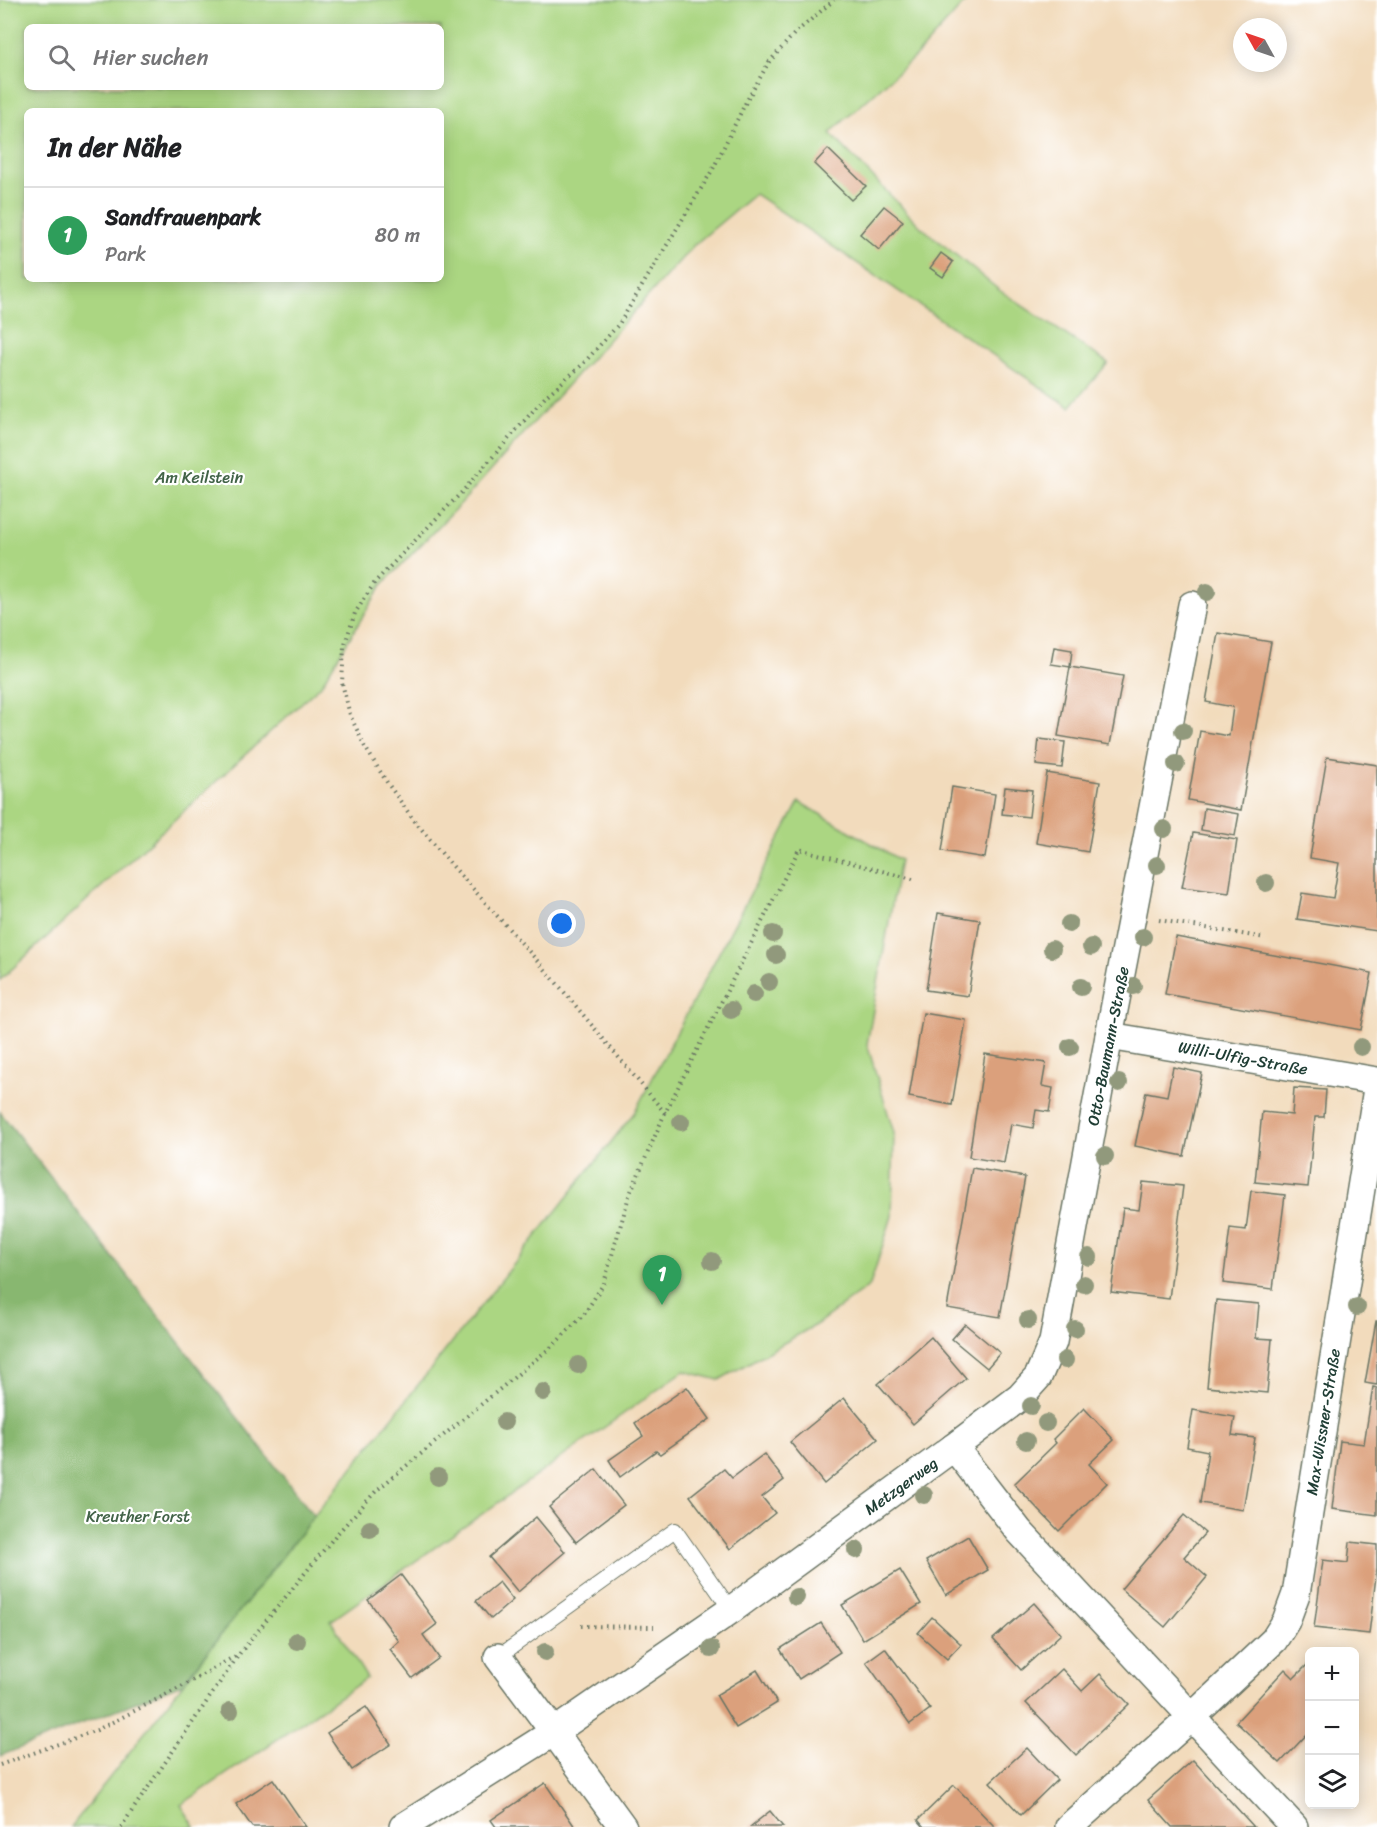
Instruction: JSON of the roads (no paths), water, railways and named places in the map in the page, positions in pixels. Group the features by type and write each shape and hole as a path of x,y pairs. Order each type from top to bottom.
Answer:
{"street":[{"name":"Otto-Baumann-Straße","path":"954,1448 1020,1397 1038,1377 1053,1342 1192,605"},
{"name":"Willi-Ulfig-Straße","path":"1109,1036 1377,1081"},
{"name":"Max-Wissner-Straße","path":"1192,1717 1274,1640 1286,1621 1296,1594 1377,1089"},
{"name":"Metzgerweg","path":"403,1827 554,1732 731,1611 954,1448 1019,1531 1294,1827"},
{"path":"498,1657 623,1827"},
{"path":"1069,1827 1192,1717"}],"lane":[{"path":"498,1657 675,1530 731,1611"}],"place":[{"name":"Sandfrauenpark","path":"662,1305"}],"park label":[{"name":"Am Keilstein","path":"199,477"},
{"name":"Kreuther Forst","path":"138,1516"}]}
